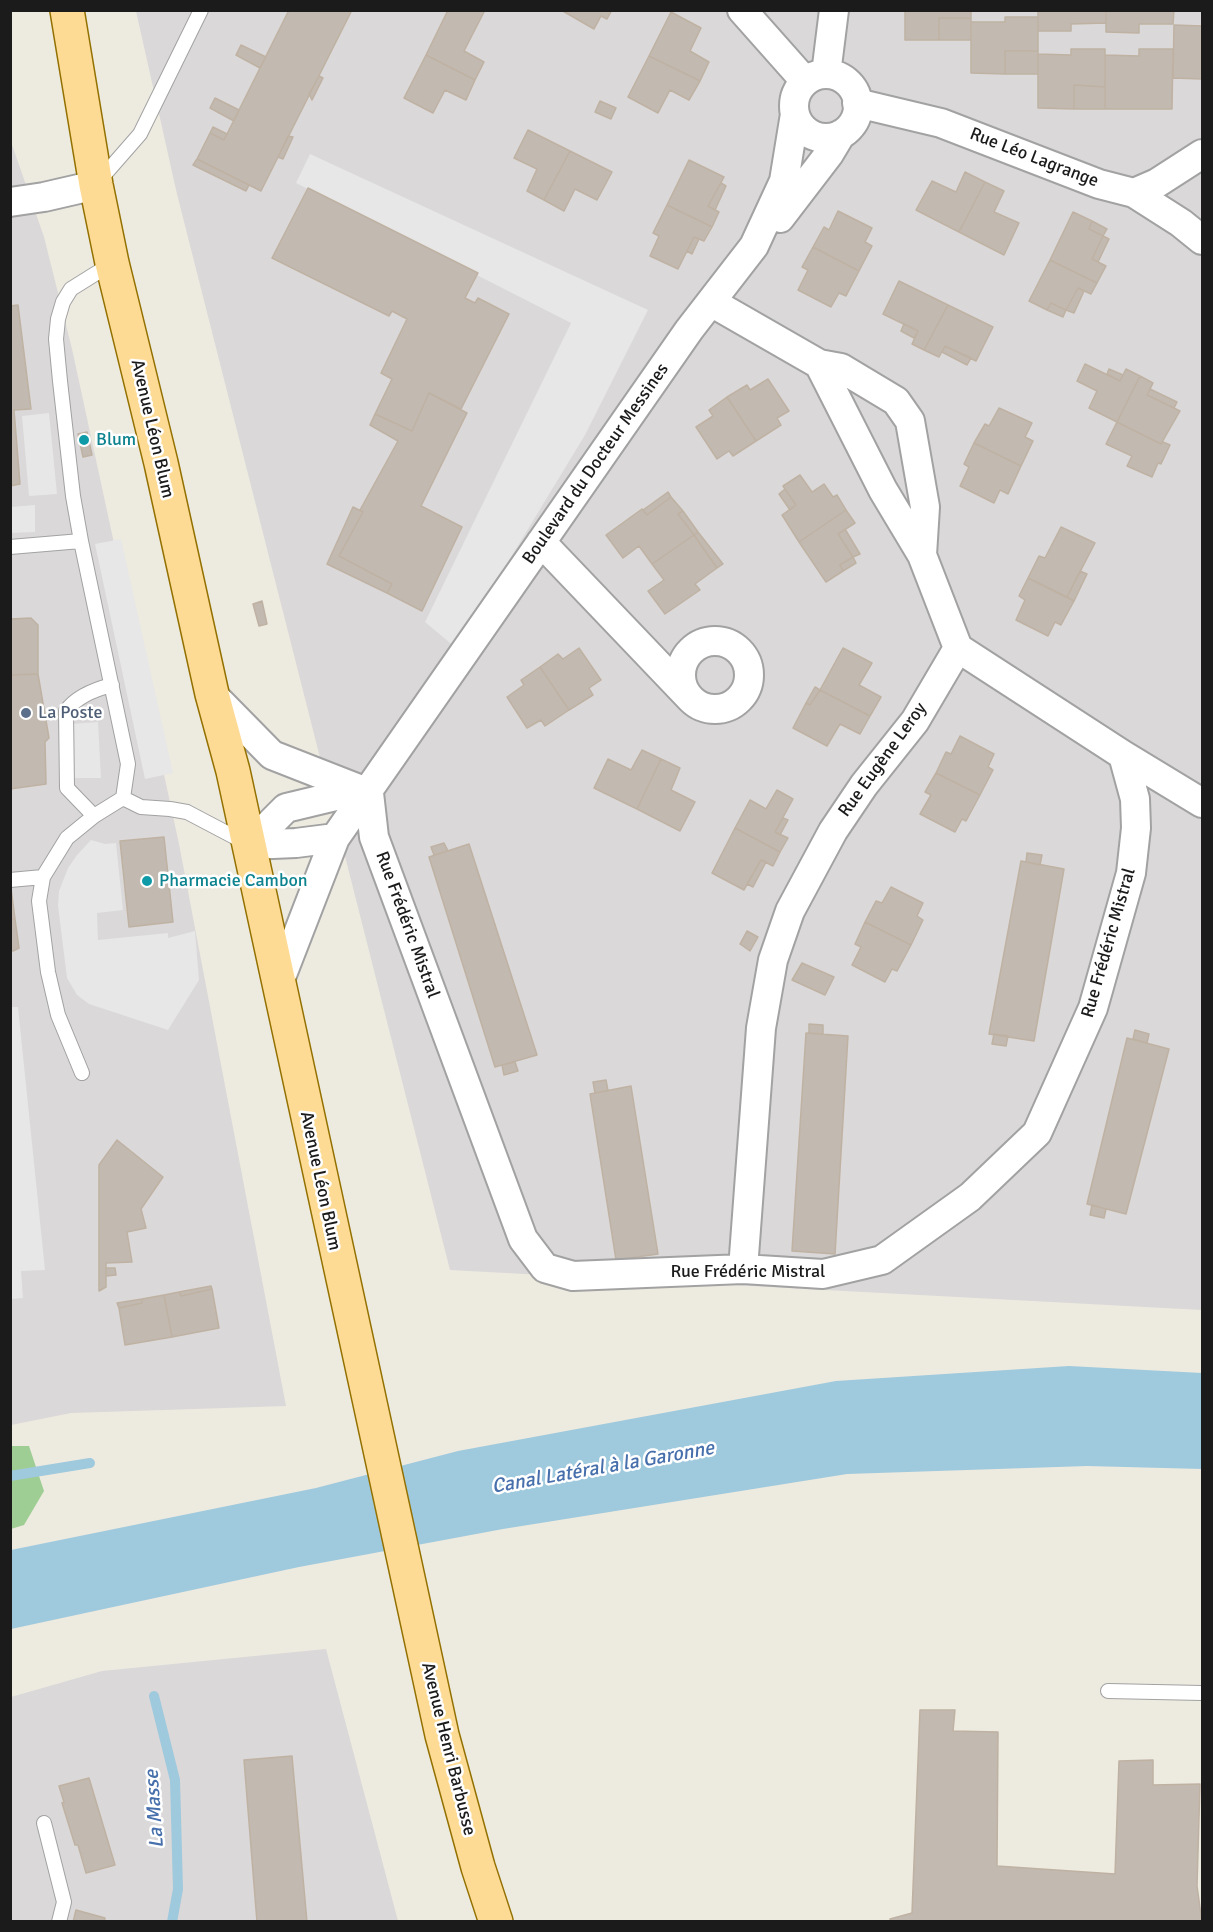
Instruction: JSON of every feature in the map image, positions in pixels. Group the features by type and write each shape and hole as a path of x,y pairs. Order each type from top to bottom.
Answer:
{"main road":[{"name":"Avenue Léon Blum","path":"67,10 96,185 112,263 163,474 212,694 233,771 407,1574"},
{"name":"Avenue Henri Barbusse","path":"407,1574 442,1736 478,1867 496,1922"}],"street":[{"path":"742,10 816,78 844,80 855,94 857,103 854,121 841,134 829,154 783,214 754,246"},
{"path":"834,10 816,78 795,96 794,105 799,123 813,135 822,138 841,134"},
{"name":"Rue Léo Lagrange","path":"857,103 941,123 1099,184 1134,193 1203,240"},
{"name":"Boulevard du Docteur Messines","path":"365,791 711,302 754,246 784,181 795,114"},
{"path":"1134,193 1157,183 1203,154"},
{"path":"10,202 96,185"},
{"path":"711,302 819,364 841,368 896,401 910,421 925,507 922,555"},
{"path":"819,364 883,490 922,555 958,648 1123,755 1203,803"},
{"path":"541,542 690,698"},
{"name":"Rue Eugène Leroy","path":"743,1269 761,1028 773,960 790,911 832,831 864,785 915,721 958,648"},
{"path":"212,694 272,755 365,791"},
{"name":"Rue Frédéric Mistral","path":"365,791 374,837 502,1184 523,1239 544,1268 573,1276 743,1269 823,1274 882,1260 970,1197 1037,1133 1093,1008 1131,873 1136,828 1135,800 1123,755"},
{"path":"278,985 335,838 365,791"},
{"path":"249,845 286,808 365,791"},
{"path":"249,845 296,843 335,838"}],"lane":[{"path":"96,185 140,134 201,10"},
{"path":"82,1073 58,1015 48,972 39,902 43,877 66,838 94,816 123,798 128,764 73,496 56,339 63,302 71,289 112,263"},
{"path":"10,547 81,541"},
{"path":"94,816 67,788 66,711 71,703 99,688 112,685"},
{"path":"123,798 141,807 188,812 249,845"},
{"path":"10,880 43,877"},
{"path":"1108,1691 1203,1693"},
{"path":"44,1823 64,1902 59,1922"}],"shaded area":[{"path":"136,11 1202,11 1202,1310 450,1270 177,194"},
{"path":"10,139 44,237 72,349 179,844 286,1406 71,1413 11,1425"},
{"path":"310,154 648,310 585,435 456,648 425,622 571,323 296,183"},
{"path":"49,413 57,494 29,496 22,416"},
{"path":"35,505 35,532 11,533 11,507"},
{"path":"121,539 173,773 145,779 95,544"},
{"path":"98,722 101,778 73,778 72,724"},
{"path":"91,840 105,844 116,843 123,910 97,913 98,940 168,933 168,938 195,931 199,980 168,1030 89,1004 77,995 67,978 58,906 59,891 68,868"},
{"path":"11,1007 18,1007 45,1270 21,1271 23,1298 11,1299"},
{"path":"326,1649 398,1921 11,1922 11,1697 102,1671"}],"green space":[{"path":"10,1446 29,1446 44,1491 24,1525 11,1529"}],"water":[{"name":"Canal Latéral à la Garonne","path":"1069,1366 1202,1373 1202,1469 1087,1466 847,1474 503,1529 299,1567 11,1629 11,1550 316,1488 458,1451 836,1381"}],"building":[{"path":"289,10 352,10 261,191 197,159 210,133 224,140"},
{"path":"448,10 481,10 484,12 464,51 484,62 475,80 426,55"},
{"path":"561,10 612,10 607,19 601,16 594,29"},
{"path":"905,10 971,10 971,18 939,18 939,40 905,40"},
{"path":"1038,10 1106,10 1106,23 1071,24 1071,31 1038,31"},
{"path":"1106,10 1174,10 1173,24 1139,24 1139,33 1106,32"},
{"path":"671,12 701,28 690,51 709,62 700,81 649,56"},
{"path":"1005,17 1038,17 1038,51 1005,51 1005,74 971,73 971,22 1005,22"},
{"path":"939,18 971,18 971,40 939,40"},
{"path":"1174,25 1202,26 1202,79 1173,78"},
{"path":"241,45 266,57 260,68 236,55"},
{"path":"1071,49 1105,49 1105,87 1074,85 1074,109 1038,108 1038,54 1071,55"},
{"path":"1139,49 1173,49 1172,109 1105,109 1105,55 1139,56"},
{"path":"1005,51 1038,51 1038,74 1005,74"},
{"path":"426,55 475,80 466,100 445,90 433,113 404,98"},
{"path":"649,56 700,81 689,100 670,90 658,113 628,97"},
{"path":"319,76 323,78 312,100 309,94"},
{"path":"1074,85 1105,87 1105,109 1074,109"},
{"path":"215,98 239,110 234,121 210,108"},
{"path":"600,101 616,108 611,119 595,112"},
{"path":"213,127 227,134 224,140 210,133"},
{"path":"528,130 570,151 544,200 527,191 537,169 514,158"},
{"path":"288,136 293,137 283,159 278,157"},
{"path":"570,151 612,172 597,200 575,189 564,211 544,200"},
{"path":"197,159 249,185 246,191 193,165"},
{"path":"689,160 724,177 708,206 719,212 712,227 667,205"},
{"path":"965,172 985,182 959,232 916,210 932,181 956,192"},
{"path":"985,182 1004,191 994,212 1019,223 1004,255 959,232"},
{"path":"721,183 726,186 715,210 708,206"},
{"path":"308,188 478,273 465,298 475,303 478,298 509,314 461,409 429,393 412,431 375,414 392,379 381,373 407,319 392,311 389,316 272,258"},
{"path":"667,205 712,227 704,241 694,237 678,269 650,256 659,236 653,233"},
{"path":"838,211 872,228 865,242 872,246 859,271 813,247 824,227 829,230"},
{"path":"1073,212 1092,221 1089,229 1103,236 1092,259 1106,266 1097,283 1050,260"},
{"path":"1092,221 1107,229 1103,236 1089,229"},
{"path":"1103,236 1109,239 1098,262 1092,259"},
{"path":"694,237 699,239 692,254 687,251"},
{"path":"813,247 859,271 846,296 839,293 831,307 798,290 808,270 802,267"},
{"path":"1050,260 1097,283 1091,294 1078,288 1066,310 1051,303 1047,310 1029,301"},
{"path":"899,281 948,305 924,350 912,344 918,331 883,314"},
{"path":"1078,288 1084,291 1074,313 1066,310"},
{"path":"1051,303 1066,310 1063,317 1047,310"},
{"path":"18,305 31,409 14,410 20,484 10,486 10,306"},
{"path":"948,305 993,327 976,361 945,346 939,357 924,350"},
{"path":"904,324 918,331 914,338 901,331"},
{"path":"945,346 971,358 967,365 942,352"},
{"path":"1085,364 1120,381 1126,369 1140,376 1117,422 1089,408 1097,391 1077,381"},
{"path":"1109,369 1123,375 1120,381 1107,374"},
{"path":"1140,376 1153,383 1147,395 1180,411 1161,444 1117,422"},
{"path":"768,379 789,411 777,418 781,425 756,441 727,397 747,385 750,390"},
{"path":"1150,389 1177,402 1174,408 1147,395"},
{"path":"429,393 467,413 421,506 462,527 422,611 387,593 392,584 339,556 363,512 360,510 398,441 370,425 375,414 412,431"},
{"path":"727,397 756,441 733,456 729,451 717,459 696,427 713,416 709,410"},
{"path":"999,408 1032,423 1025,437 1033,441 1021,466 974,443 985,424 989,426"},
{"path":"1117,422 1161,444 1163,442 1170,445 1152,477 1127,466 1132,456 1106,444"},
{"name":"Blum","path":"87,432 92,455 83,457 78,434"},
{"path":"974,443 1021,466 1008,494 1000,490 994,503 960,486 969,467 964,464"},
{"path":"800,475 812,492 824,484 833,497 837,495 846,510 799,542 782,515 796,505 783,486"},
{"path":"785,489 796,505 790,510 779,494"},
{"path":"668,492 671,497 647,515 643,510"},
{"path":"671,497 683,511 678,514 694,535 652,564 639,546 623,558 606,535 642,509 647,515"},
{"path":"353,507 363,512 339,556 392,584 387,593 327,564"},
{"path":"846,510 855,523 838,534 853,557 840,565 843,571 826,582 799,542"},
{"path":"683,511 698,532 694,535 678,514"},
{"path":"1061,527 1095,543 1067,597 1028,578 1039,556 1045,558"},
{"path":"845,529 860,554 853,557 838,534"},
{"path":"698,532 723,564 717,568 694,535"},
{"path":"694,535 717,568 695,584 700,590 665,614 648,591 664,580 652,564"},
{"path":"853,557 856,563 843,571 840,565"},
{"path":"1080,571 1087,574 1074,601 1067,597"},
{"path":"1028,578 1074,601 1061,625 1055,622 1048,636 1016,620 1025,600 1019,596"},
{"path":"262,601 267,624 259,626 253,604"},
{"path":"31,618 38,625 38,674 10,675 10,619"},
{"path":"579,648 601,680 589,688 593,695 569,710 540,667 558,654 563,659"},
{"path":"843,648 872,663 859,685 881,697 870,716 820,690"},
{"path":"540,667 569,710 545,726 541,720 527,728 507,697 524,685 521,680"},
{"path":"38,674 49,738 45,742 46,784 10,789 10,675"},
{"path":"815,687 820,690 810,705 806,703"},
{"path":"820,690 870,716 860,734 840,724 827,746 793,728 806,703 810,705"},
{"path":"960,736 994,754 988,767 993,770 980,795 936,773 946,752 951,754"},
{"path":"642,750 661,759 637,809 594,788 608,759 631,770"},
{"path":"661,759 680,768 671,790 695,802 680,831 637,809"},
{"path":"936,773 980,795 966,821 962,819 955,832 920,814 931,795 925,792"},
{"path":"777,790 793,799 775,832 788,838 780,852 735,828 750,800 766,809"},
{"path":"783,818 788,820 780,835 775,832"},
{"path":"735,828 780,852 773,866 761,860 744,890 712,873"},
{"name":"Pharmacie Cambon","path":"164,837 173,922 129,927 120,841"},
{"path":"444,843 448,851 434,855 431,847"},
{"path":"469,844 537,1055 495,1067 429,857"},
{"path":"1027,853 1042,855 1040,865 1026,862"},
{"path":"761,860 766,862 753,887 747,884"},
{"path":"1021,861 1064,869 1034,1041 989,1034"},
{"path":"891,887 923,903 917,916 923,920 911,945 865,922 876,901 882,903"},
{"path":"11,888 15,919 10,919"},
{"path":"10,919 15,919 19,948 13,951 10,950"},
{"path":"865,922 911,945 897,971 892,969 885,982 852,965 861,947 855,944"},
{"path":"747,931 758,937 750,951 740,944"},
{"path":"802,963 834,977 825,995 792,980"},
{"path":"809,1024 823,1025 823,1034 809,1033"},
{"path":"1135,1030 1149,1034 1147,1043 1133,1039"},
{"path":"806,1033 848,1036 835,1254 792,1251"},
{"path":"994,1034 1008,1036 1006,1046 992,1044"},
{"path":"1127,1038 1169,1049 1126,1214 1087,1204"},
{"path":"515,1062 518,1071 504,1075 502,1065"},
{"path":"606,1080 608,1091 595,1093 593,1082"},
{"path":"631,1086 658,1254 616,1260 590,1094"},
{"path":"117,1140 163,1177 141,1209 146,1228 127,1232 132,1262 106,1263 106,1287 99,1291 99,1165"},
{"path":"1092,1205 1106,1209 1104,1218 1090,1215"},
{"path":"106,1268 115,1268 116,1275 106,1276"},
{"path":"211,1286 212,1289 181,1296 179,1292"},
{"path":"212,1289 219,1328 172,1337 164,1295 179,1292 181,1296"},
{"path":"164,1295 172,1337 125,1345 119,1308 142,1303 142,1299"},
{"path":"142,1299 142,1303 119,1308 117,1303"},
{"path":"920,1710 955,1710 953,1731 998,1732 997,1866 1115,1874 1119,1761 1153,1760 1153,1785 1200,1784 1197,1886 1202,1922 891,1922 890,1919 912,1913"},
{"path":"292,1756 307,1922 257,1922 244,1760"},
{"path":"89,1778 115,1865 86,1873 78,1845 75,1845 59,1786"},
{"path":"76,1910 105,1918 104,1922 73,1922"}],"waterway":[{"path":"10,1476 90,1463"},
{"name":"La Masse","path":"154,1696 175,1780 178,1889 172,1922"}],"place":[{"name":"Blum","path":"84,440"},
{"name":"La Poste","path":"26,713"},
{"name":"Pharmacie Cambon","path":"147,881"}]}
